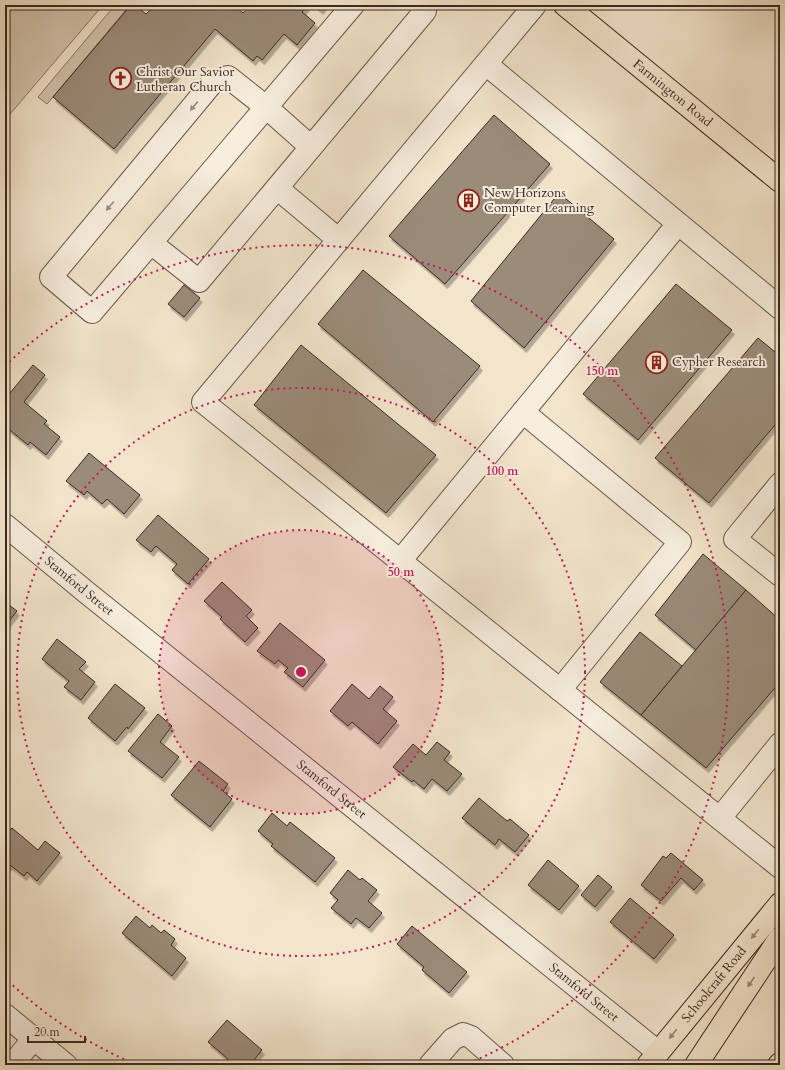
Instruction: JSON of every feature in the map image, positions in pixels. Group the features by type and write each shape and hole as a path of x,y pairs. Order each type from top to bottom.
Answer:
{"main road":[{"name":"Farmington Road","path":"565,5 780,181"},
{"name":"Schoolcraft Road","path":"653,1059 780,904"},
{"path":"696,1065 780,938"}],"street":[{"path":"311,147 266,107 228,77 213,82 51,277 92,312 151,243 266,107 353,5"},
{"path":"151,243 199,281 425,10 424,5"},
{"path":"535,5 203,402 780,867"},
{"path":"486,64 780,308"},
{"path":"277,188 340,240"},
{"path":"400,561 678,224"},
{"path":"523,412 680,542 560,690"},
{"path":"780,484 734,539 780,575"},
{"name":"Stamford Street","path":"5,525 653,1059"},
{"path":"720,818 780,744"},
{"path":"5,1014 66,1065"},
{"path":"430,1065 453,1039 463,1034 471,1038 503,1065"},
{"path":"12,1065 34,1038"}],"shaded area":[{"path":"5,5 103,5 5,120"},
{"path":"115,5 130,5 47,104 38,97"}],"building":[{"name":"Christ Our Savior Lutheran Church","path":"131,5 135,5 146,14 155,5 234,5 243,13 250,5 308,5 302,12 315,23 297,45 284,34 262,60 257,56 253,61 215,29 114,149 53,97"},
{"path":"315,5 324,5 321,10"},
{"name":"New Horizons Computer Learning","path":"494,115 550,164 445,284 389,236"},
{"path":"559,193 614,239 524,348 471,301"},
{"path":"363,270 480,366 433,422 318,324"},
{"name":"Cypher Research","path":"676,284 732,330 638,440 583,394"},
{"path":"184,285 200,298 184,317 168,304"},
{"path":"758,338 780,356 780,419 709,503 655,458"},
{"path":"301,345 436,455 386,513 254,405"},
{"path":"33,365 45,375 24,402 47,421 44,424 60,437 46,455 30,442 28,445 5,426 5,399"},
{"path":"89,453 140,495 124,514 107,499 102,504 87,491 84,495 66,481"},
{"path":"158,515 209,559 188,584 172,570 177,564 156,546 151,552 136,540"},
{"path":"703,554 746,590 696,650 655,615"},
{"path":"222,582 252,610 246,616 258,628 245,642 220,619 222,617 204,601"},
{"path":"746,590 780,620 780,682 706,768 641,715"},
{"path":"5,602 17,611 5,626"},
{"path":"280,623 325,660 303,687 284,672 288,668 278,660 275,664 257,651"},
{"path":"640,632 682,666 641,715 600,682"},
{"path":"57,639 86,662 79,669 95,682 81,700 64,687 69,681 42,659"},
{"path":"115,684 145,708 128,729 127,727 115,741 88,718"},
{"path":"352,684 369,699 380,686 393,697 383,709 397,721 378,744 352,722 348,726 330,711"},
{"path":"158,714 172,726 160,742 179,757 162,778 128,751"},
{"path":"437,742 450,752 444,760 462,774 447,791 432,779 424,789 413,780 412,782 393,767 413,744 426,755"},
{"path":"199,761 228,784 223,791 232,799 210,827 171,795"},
{"path":"479,798 507,821 510,819 529,835 515,852 499,839 495,845 462,818"},
{"path":"272,813 287,826 290,822 335,858 315,882 271,846 273,844 258,831"},
{"path":"12,828 38,850 45,841 60,853 37,881 27,872 24,876 10,865 5,870 5,836"},
{"path":"671,853 703,880 694,890 681,878 661,901 641,885 663,856 666,858"},
{"path":"548,860 579,886 559,910 528,885"},
{"path":"348,870 360,880 362,878 377,890 368,901 382,913 369,928 356,918 351,924 331,908 338,900 330,893"},
{"path":"598,875 612,887 595,907 581,895"},
{"path":"630,898 674,935 654,959 610,922"},
{"path":"136,916 150,928 152,925 161,933 164,930 175,939 171,945 186,958 172,976 122,933"},
{"path":"412,926 467,972 449,993 422,970 424,967 397,944"},
{"path":"227,1020 262,1050 250,1065 223,1065 228,1059 208,1042"}],"place":[{"name":"Christ Our Savior Lutheran Church","path":"121,79"},
{"name":"New Horizons Computer Learning","path":"469,200"},
{"name":"Cypher Research","path":"657,362"}]}
